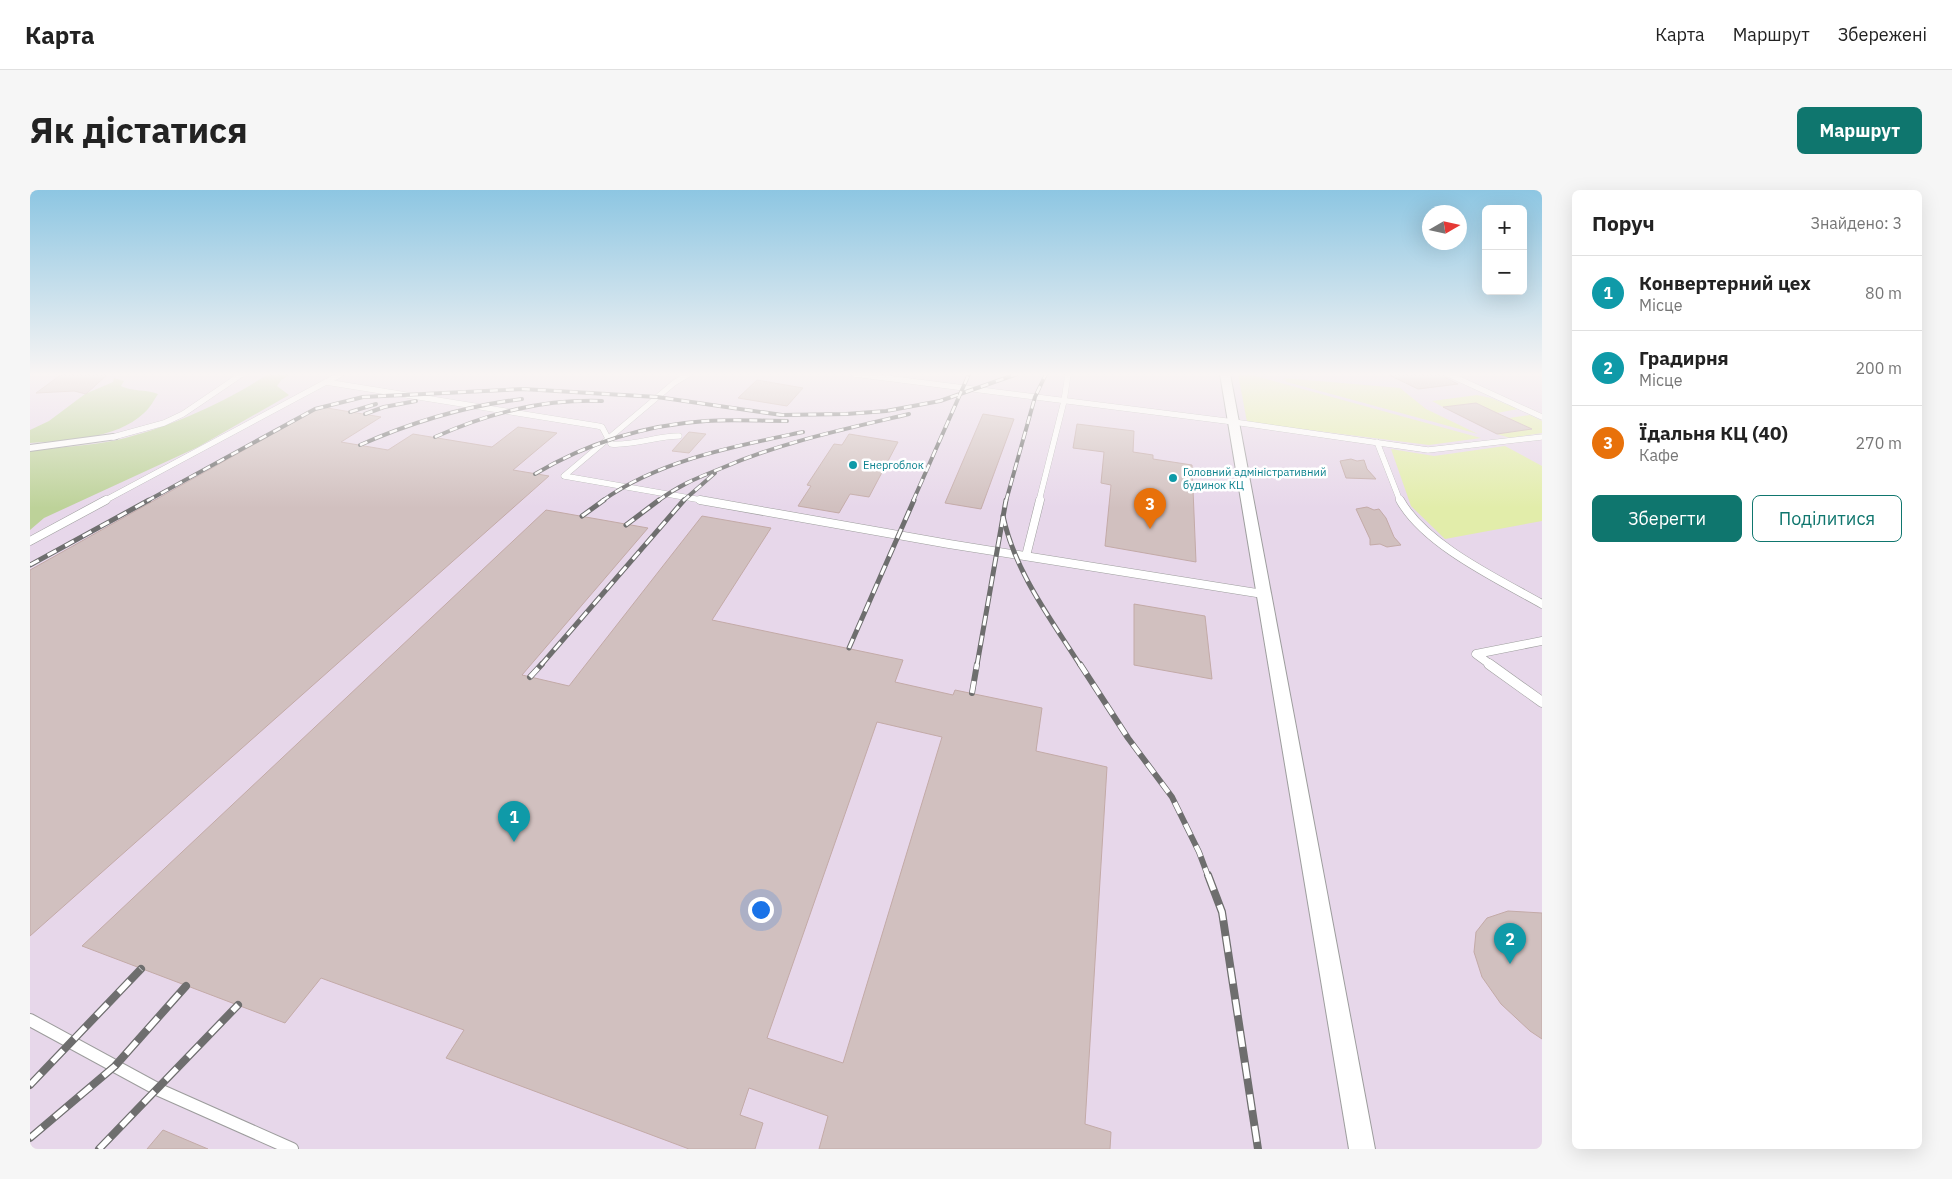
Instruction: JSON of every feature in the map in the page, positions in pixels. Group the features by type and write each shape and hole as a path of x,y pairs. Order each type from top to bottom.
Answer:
{"street":[{"path":"1233,419 1362,1149"},
{"path":"30,448 113,437"}],"lane":[{"path":"113,437 172,419"},
{"path":"30,541 258,419"},
{"path":"553,419 602,427 602,432 611,444 632,444 663,436 679,436"},
{"path":"632,419 564,476 1026,556 1263,594"},
{"path":"1026,556 1060,419"},
{"path":"1208,419 1428,450 1542,437"},
{"path":"1377,442 1403,506 1435,538 1487,572 1542,604"},
{"path":"1542,641 1476,654 1542,702"},
{"path":"30,1020 157,1089 292,1149"}],"shaded area":[{"path":"30,419 1542,419 1542,1149 30,1149"}],"green space":[{"path":"52,419 136,419 119,429 105,434 30,443 30,430"},
{"path":"183,419 247,419 198,447 44,518 30,530 30,451 117,440"},
{"path":"1246,419 1411,419 1481,438 1429,445 1247,422"},
{"path":"1422,419 1446,419 1478,434"},
{"path":"1511,419 1538,419 1542,421 1542,433 1510,438 1497,434 1531,429"},
{"path":"1505,446 1542,466 1542,521 1445,539 1411,506 1391,449 1434,456"}],"building":[{"path":"300,419 378,419 341,442 388,450 413,434 492,447 518,427 557,433 513,470 549,476 30,936 30,570"},
{"path":"981,419 1014,419 981,509 945,503"},
{"path":"1467,419 1510,419 1532,429 1497,434"},
{"path":"1077,424 1134,431 1133,452 1153,455 1153,459 1192,465 1196,562 1105,546 1111,485 1101,483 1104,452 1073,448"},
{"path":"689,432 706,434 689,453 672,451"},
{"name":"Енергоблок","path":"849,434 898,442 869,497 850,494 839,513 798,506 811,486 807,485 834,444 842,445"},
{"path":"1351,459 1357,461 1364,460 1367,469 1376,479 1346,478 1340,461"},
{"path":"1367,507 1374,510 1379,509 1386,518 1394,537 1401,545 1387,547 1380,544 1370,545 1370,539 1356,509"},
{"path":"546,510 648,528 522,675 569,686 702,516 771,528 712,620 903,660 895,682 953,695 955,690 1042,708 1036,751 1107,767 1085,1124 1111,1132 1110,1149 819,1149 828,1116 749,1088 740,1115 763,1123 755,1149 689,1149 446,1058 464,1030 321,978 285,1023 82,946","holes":["877,722 942,737 843,1063 767,1038"]},
{"path":"1134,604 1205,616 1212,679 1134,665"},
{"path":"1508,911 1542,913 1542,1039 1530,1031 1501,1004 1482,977 1474,952 1476,932 1487,918"},
{"path":"163,1130 208,1149 147,1149"}],"railway":[{"path":"147,501 297,419"},
{"path":"360,445 430,419"},
{"path":"435,437 483,419"},
{"path":"658,501 681,486 745,459 814,437 888,419"},
{"path":"913,501 949,419"},
{"path":"1006,501 1029,419"},
{"path":"535,474 575,453 639,431 684,423 716,420 787,421"},
{"path":"602,501 648,475 699,456 803,432"},
{"path":"684,501 715,473"},
{"path":"30,565 149,500"},
{"path":"582,516 604,500"},
{"path":"626,525 659,500"},
{"path":"849,648 914,500"},
{"path":"1003,516 1006,500"},
{"path":"541,665 684,501"},
{"path":"977,665 1003,516"},
{"path":"1003,516 1016,556 1025,575 1080,665"},
{"path":"530,677 542,664"},
{"path":"972,693 977,664"},
{"path":"1080,664 1128,738 1172,797 1199,852 1208,876"},
{"path":"1208,875 1222,912 1258,1149"},
{"path":"30,1085 141,969"},
{"path":"30,1138 115,1066 186,986"},
{"path":"99,1149 238,1005"}],"place":[{"name":"Енергоблок","path":"853,465"},
{"name":"Головний адміністративний будинок КЦ","path":"1173,478"},
{"name":"Їдальня КЦ (40)","path":"1150,529"},
{"name":"Конвертерний цех","path":"514,842"},
{"name":"Градирня","path":"1510,964"}]}
